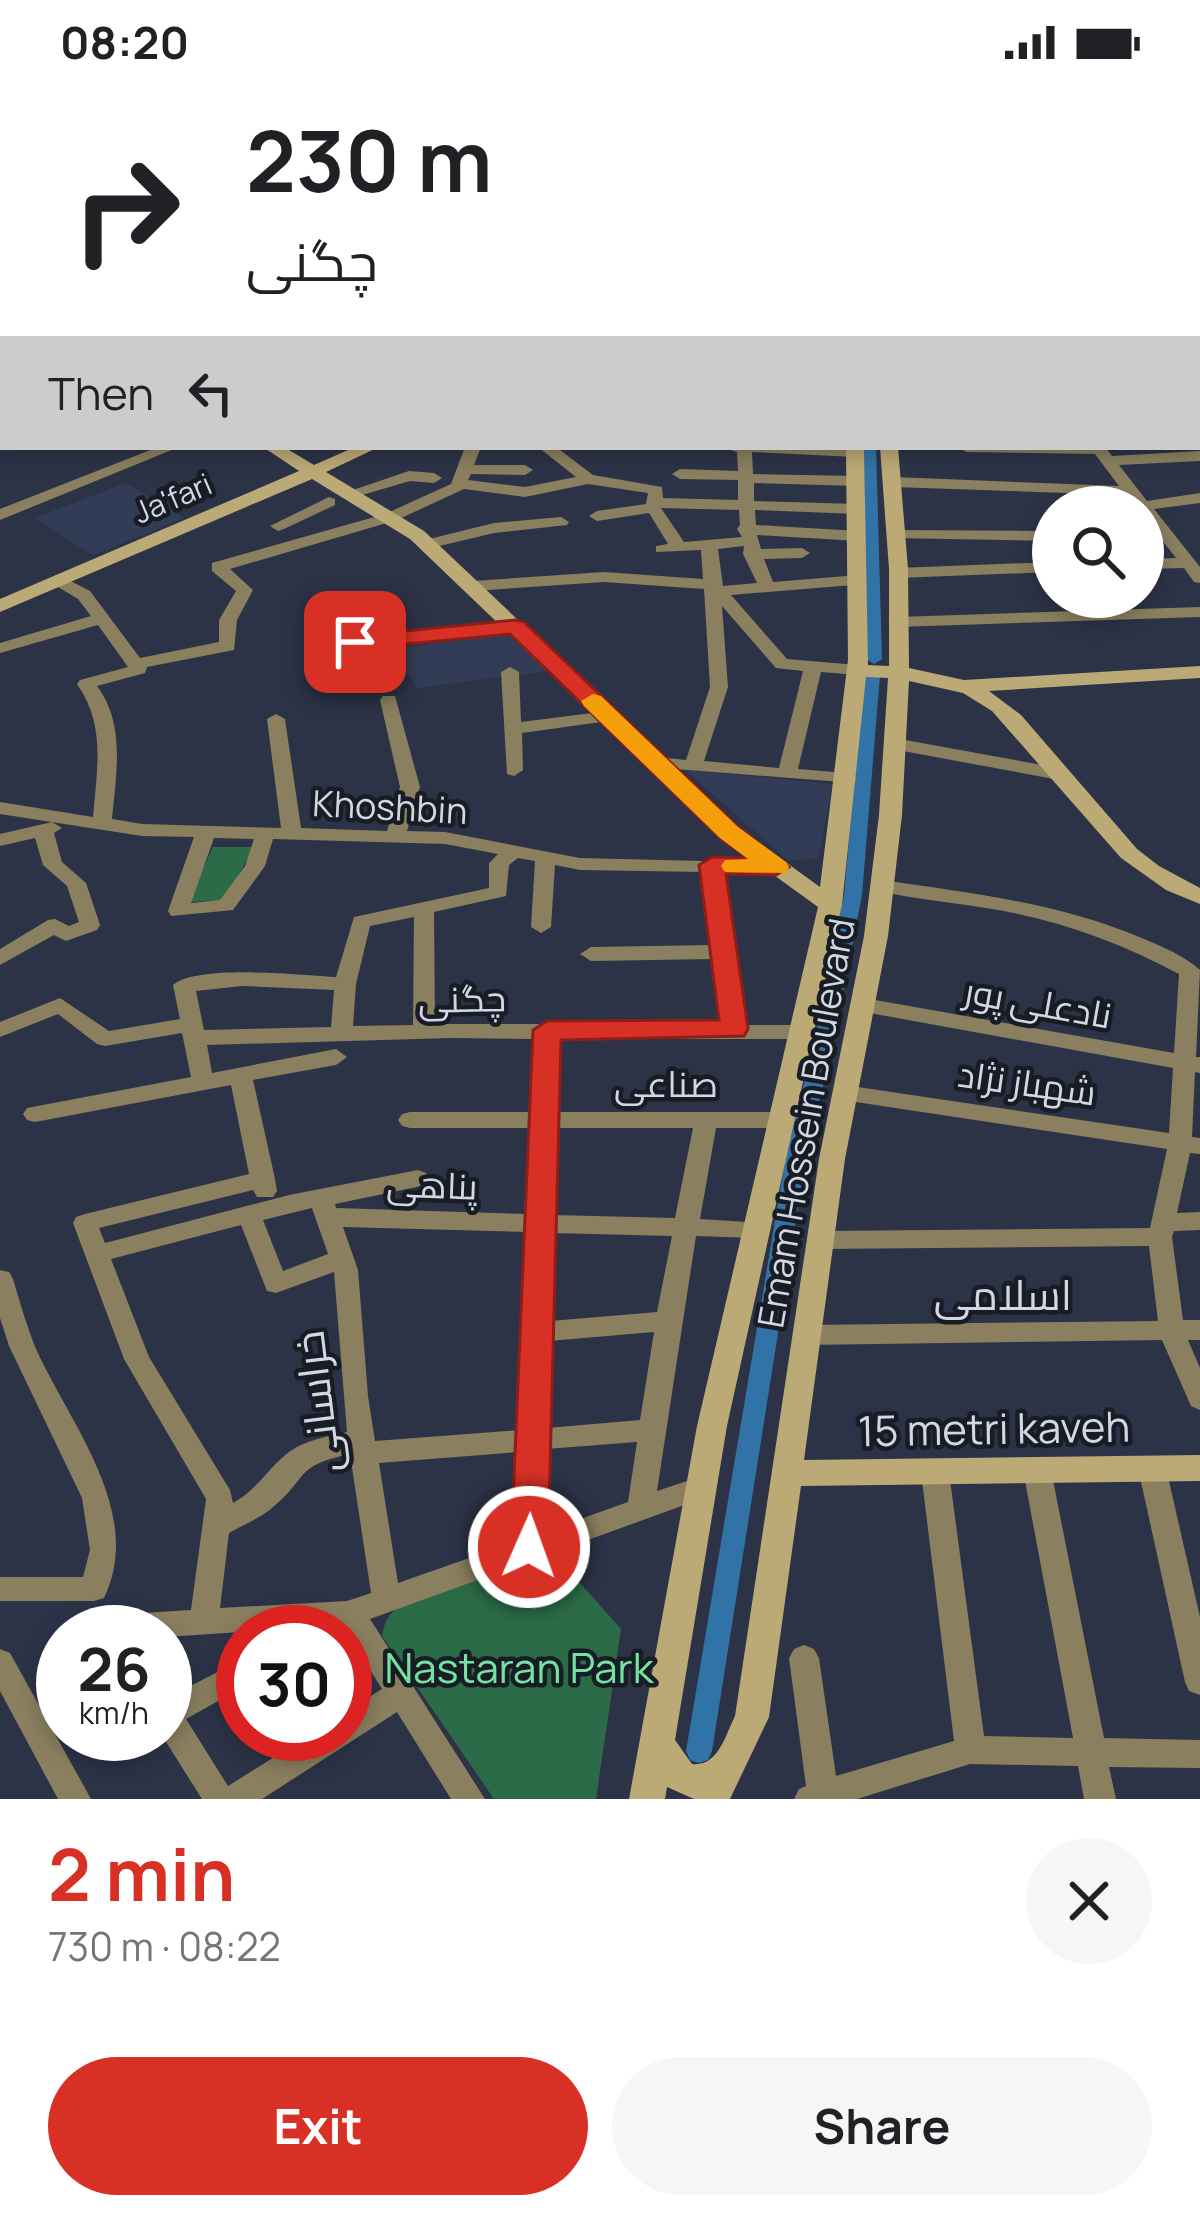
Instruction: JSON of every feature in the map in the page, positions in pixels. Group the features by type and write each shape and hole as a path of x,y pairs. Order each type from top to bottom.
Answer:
{"main road":[{"path":"278,450 428,544 729,832 830,905"},
{"name":"Ja'fari","path":"0,606 363,450"},
{"name":"Emam Hossein Boulevard","path":"647,1799 753,1229 830,905 858,665 855,450"},
{"name":"Emam Hossein Boulevard","path":"720,1785 752,1717 806,1335 882,886 898,668 889,450"},
{"path":"858,665 898,668 963,686 998,705 1121,849 1148,871 1200,897"},
{"path":"963,686 1200,671"},
{"name":"15 metri kaveh","path":"789,1473 1200,1468"},
{"path":"657,1744 682,1779 720,1785"}],"street":[{"path":"462,477 472,450"},
{"path":"550,450 588,479"},
{"path":"744,450 748,542 766,584"},
{"path":"1034,450 1200,456"},
{"path":"4,509 142,451"},
{"path":"1101,453 1126,486"},
{"path":"135,664 228,646 228,620 245,590 218,567 391,517 462,477 525,470"},
{"path":"680,474 746,477 857,509"},
{"path":"352,493 409,476 434,478"},
{"path":"462,477 525,492 588,479 656,490 654,505 670,548 748,542 802,553"},
{"path":"893,482 1032,493"},
{"path":"1164,500 1200,498"},
{"path":"278,526 329,502"},
{"path":"597,516 654,505 857,509"},
{"path":"748,542 857,509"},
{"path":"428,544 494,528 561,522"},
{"path":"1164,534 1200,578"},
{"path":"896,535 1032,536"},
{"path":"693,766 719,687 716,588 709,543"},
{"path":"1164,564 1188,563"},
{"path":"897,573 1032,568"},
{"path":"473,586 604,577 716,588 859,580"},
{"path":"0,840 92,822 107,734 103,701 86,684 139,669 84,596 59,580"},
{"path":"716,588 782,664 858,665"},
{"path":"897,622 1200,612"},
{"path":"0,648 101,619"},
{"path":"337,644 516,627"},
{"path":"787,774 813,667"},
{"path":"509,672 514,770"},
{"path":"389,700 410,787 395,837"},
{"path":"515,728 608,716"},
{"path":"276,719 292,834"},
{"path":"894,744 1059,774"},
{"path":"657,763 847,779"},
{"name":"Khoshbin","path":"0,808 206,832 445,838 580,863 776,867"},
{"path":"0,958 55,925 66,934 90,925 76,883 53,865 43,830"},
{"path":"206,832 178,911 226,906 255,866 265,834"},
{"path":"35,1114 239,1075 338,1046 345,985 362,922 499,892 499,862 514,851"},
{"path":"541,928 545,857"},
{"path":"712,865 734,1029"},
{"path":"882,886 1072,917 1136,940 1195,972 1190,1144 1162,1230 1172,1333 1200,1400"},
{"path":"424,910 424,1032"},
{"path":"591,955 724,952"},
{"path":"203,1082 184,985 242,979 345,985"},
{"name":"چگنی","path":"0,1030 60,1005 105,1040 193,1031 338,1046 424,1032 802,1032"},
{"name":"نادعلی پور","path":"864,1005 1192,1064"},
{"path":"529,1547 547,1030"},
{"path":"239,1075 262,1178 259,1212 276,1283 342,1259"},
{"name":"شهباز نژاد","path":"844,1093 1190,1144"},
{"name":"صناعی","path":"410,1120 778,1120"},
{"path":"641,1507 668,1321 706,1120"},
{"path":"204,1622 220,1498 137,1359 86,1223 262,1178"},
{"path":"97,1254 259,1212 323,1206 418,1179"},
{"name":"پناهی","path":"323,1206 340,1218 753,1229"},
{"name":"خراسانی","path":"323,1206 342,1259 386,1599"},
{"path":"821,1240 1162,1230 1200,1221"},
{"path":"0,1279 22,1346 96,1498 104,1550 94,1589 101,1605"},
{"path":"536,1332 668,1321"},
{"name":"اسلامی","path":"806,1335 1200,1330"},
{"path":"217,1527 262,1500 295,1462 317,1450 653,1430"},
{"path":"1152,1468 1200,1682"},
{"path":"1037,1470 1100,1799"},
{"path":"935,1472 970,1750"},
{"path":"371,1605 702,1487"},
{"path":"0,1589 94,1589"},
{"path":"192,1623 216,1621"},
{"path":"372,1648 455,1794"},
{"path":"805,1658 816,1797 970,1750 1200,1754"},
{"path":"0,1662 75,1799"},
{"path":"372,1712 401,1694"},
{"path":"192,1756 219,1799"},
{"path":"235,1799 295,1761"}],"shaded area":[{"path":"126,483 185,518 93,555 34,518"},
{"path":"513,632 548,671 417,688 393,649"},
{"path":"685,770 833,784 818,859 788,860"}],"green space":[{"path":"213,847 254,847 225,900 188,902"},
{"name":"Nastaran Park","path":"556,1556 621,1629 596,1799 494,1799 382,1636 387,1619 408,1602"}],"waterway":[{"path":"870,450 874,659"},
{"path":"699,1751 799,1137 819,1065 853,895 872,675"}],"slow traffic":[{"path":"593,701 729,832 776,867 734,866"}],"route":[{"path":"355,642 516,627 729,832 776,867 712,865 734,1029 547,1030 529,1547"}]}
